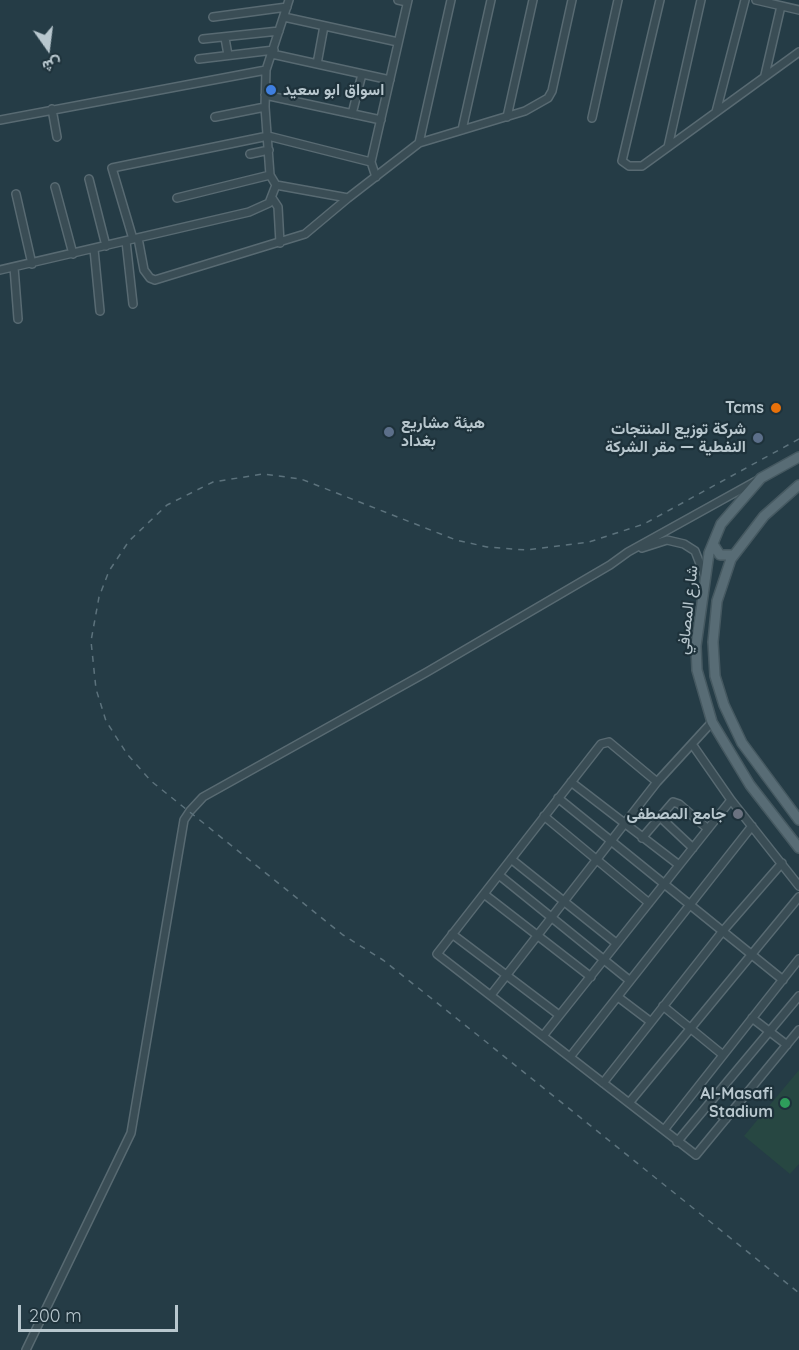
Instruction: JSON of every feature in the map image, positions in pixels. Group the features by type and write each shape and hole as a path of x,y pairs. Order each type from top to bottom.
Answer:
{"main road":[{"name":"شارع المصافي","path":"799,457 761,478 721,524 712,544 696,646 697,670 712,722 750,785 799,848"},
{"name":"شارع المصافي","path":"799,485 764,516 734,555 717,601 714,642 715,670 728,713 742,743 799,820"},
{"path":"712,544 720,555 734,555"},
{"path":"697,670 706,674 715,670"},
{"path":"712,722 728,713"},
{"path":"718,732 719,718 728,713"}],"street":[{"path":"376,177 371,162 408,1 398,0"},
{"path":"419,143 451,0"},
{"path":"462,130 492,0"},
{"path":"507,117 533,0"},
{"path":"371,162 268,136 112,168 144,270 150,278 155,280 305,234 419,143 507,117 536,106 550,95 572,0"},
{"path":"592,118 618,0"},
{"path":"660,0 622,161 629,166 642,166 799,52"},
{"path":"668,147 701,0"},
{"path":"716,112 745,0"},
{"path":"756,0 787,4 799,10"},
{"path":"213,17 288,4 266,70 264,95 270,175 276,184 348,198"},
{"path":"765,75 787,4"},
{"path":"284,17 398,42"},
{"path":"317,64 324,26"},
{"path":"203,39 279,31"},
{"path":"225,38 228,55"},
{"path":"199,59 273,52 390,80"},
{"path":"0,120 266,70"},
{"path":"352,114 362,74"},
{"path":"264,95 381,120"},
{"path":"215,117 265,107"},
{"path":"52,109 57,137"},
{"path":"250,154 269,150"},
{"path":"177,198 270,175"},
{"path":"89,179 106,246"},
{"path":"0,270 249,212 262,207 272,198 276,184"},
{"path":"55,187 73,254"},
{"path":"16,194 32,264"},
{"path":"272,198 278,207 280,243"},
{"path":"133,239 133,304"},
{"path":"94,249 100,311"},
{"path":"14,267 18,319"},
{"path":"26,1350 130,1133 184,820 190,811 203,797 437,666 610,565 628,552 761,478"},
{"path":"628,552 667,540 684,544 695,551 706,579"},
{"path":"490,995 657,782 712,722"},
{"path":"657,782 604,741 437,954 696,1155 799,1030"},
{"path":"692,744 799,886"},
{"path":"571,782 679,865"},
{"path":"558,798 783,980"},
{"path":"543,1036 732,800"},
{"path":"642,838 673,802 679,804 708,829"},
{"path":"544,816 649,903"},
{"path":"660,817 693,848"},
{"path":"570,1057 752,826"},
{"path":"511,859 563,903 616,943"},
{"path":"603,1083 722,932 782,863"},
{"path":"499,875 629,980"},
{"path":"484,894 591,977"},
{"path":"629,1103 799,897"},
{"path":"452,934 559,1015"},
{"path":"664,1130 799,959"},
{"path":"677,1142 799,996"},
{"path":"618,997 651,1022"},
{"path":"663,1006 723,1055"},
{"path":"752,1018 787,1045"},
{"path":"708,1105 726,1119"}],"green space":[{"name":"Al-Masafi Stadium","path":"799,1070 799,1164 790,1174 744,1136"}],"railway":[{"path":"799,439 644,524 589,542 526,550 487,547 456,540 301,479 263,474 213,482 167,505 129,541 109,571 99,597 91,641 96,689 106,721 127,754 151,781 343,935 383,960 799,1293"}],"place":[{"name":"اسواق ابو سعيد","path":"271,90"},
{"name":"Tcms","path":"776,408"},
{"name":"هيئة مشاريع بغداد","path":"389,432"},
{"name":"شركة توزيع المنتجات النفطية — مقر الشركة","path":"758,438"},
{"name":"جامع المصطفى","path":"738,814"},
{"name":"Al-Masafi Stadium","path":"785,1103"}]}
